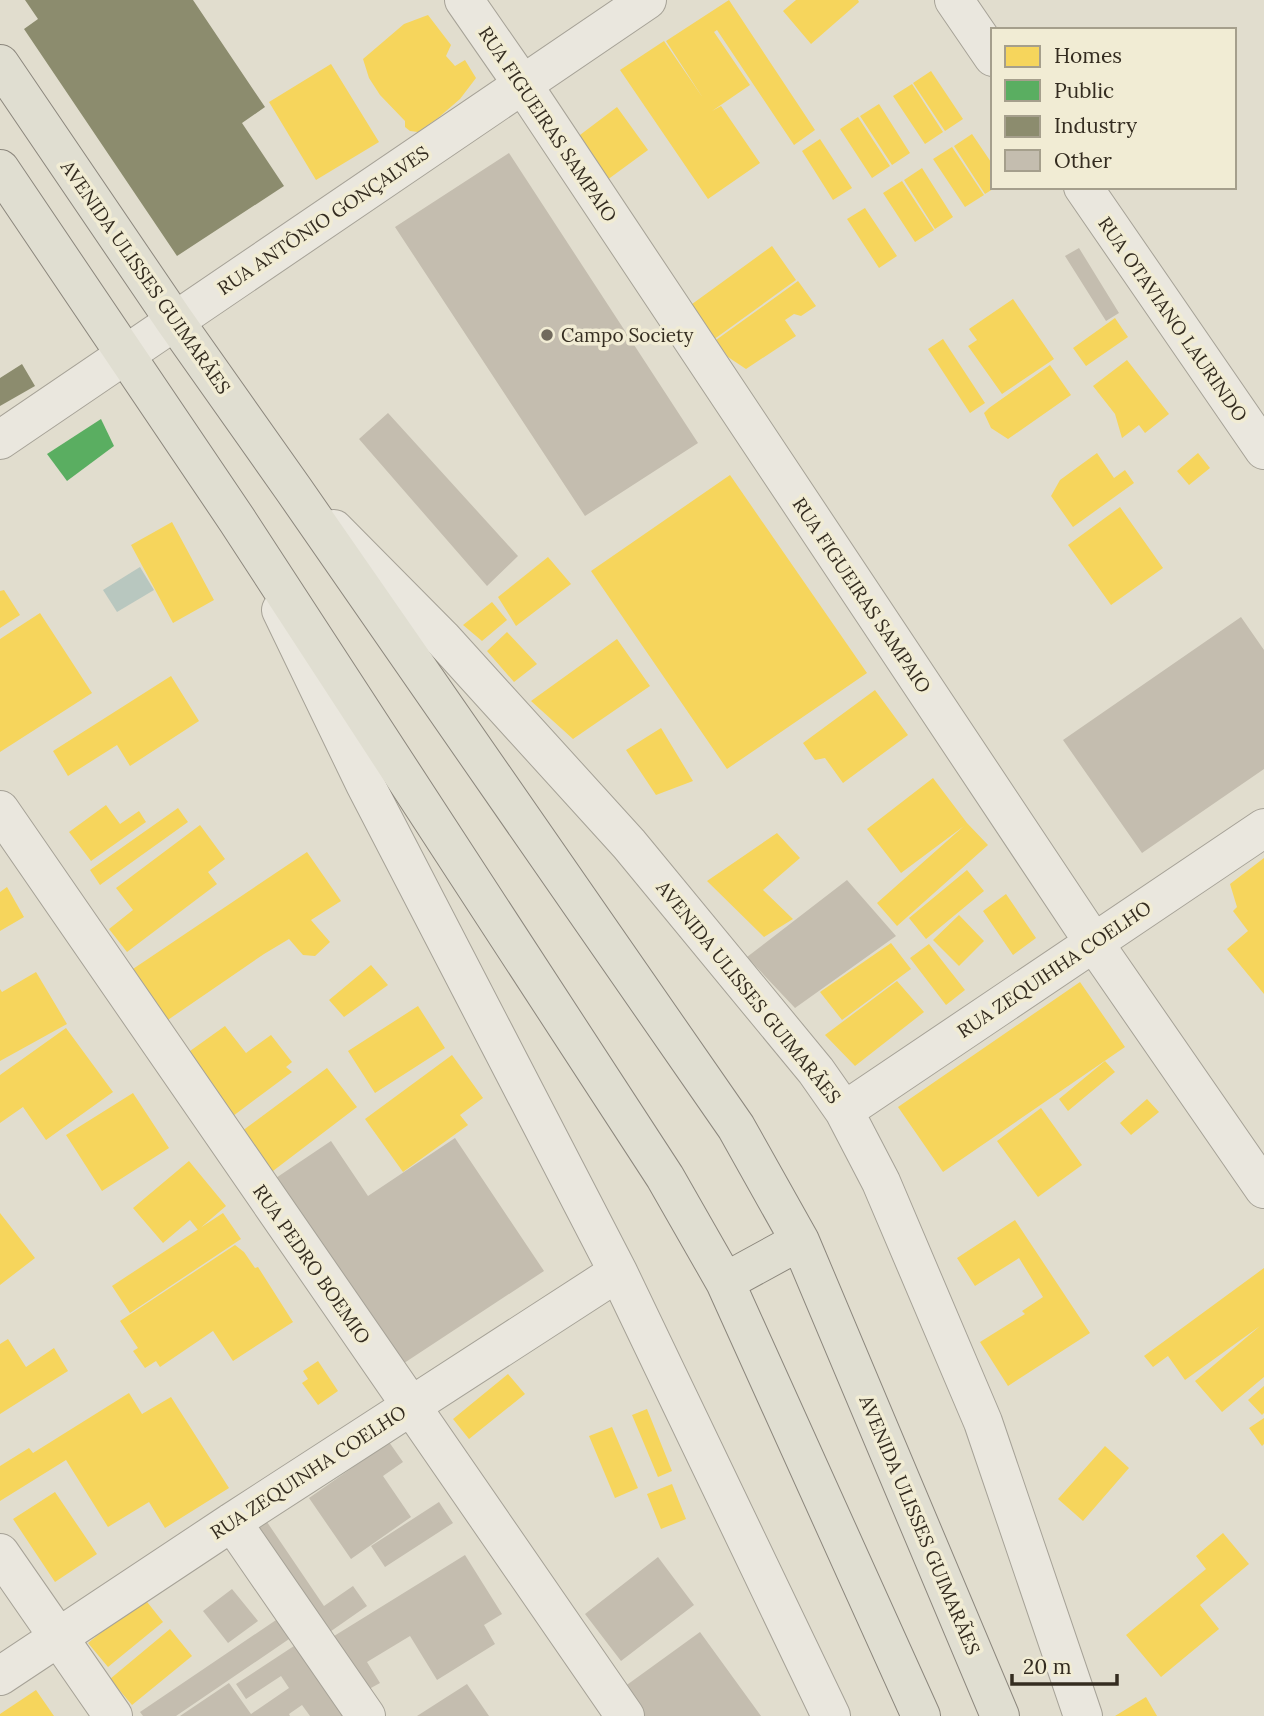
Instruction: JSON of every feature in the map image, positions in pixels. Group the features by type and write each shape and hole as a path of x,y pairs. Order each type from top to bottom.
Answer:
{"main road":[{"name":"AVENIDA ULISSES GUIMARÃES","path":"0,64 174,320 736,1127 800,1241 1000,1716"},
{"path":"0,169 237,520 665,1177 725,1282 921,1716"},
{"path":"725,1282 800,1241"}],"street":[{"name":"RUA FIGUEIRAS SAMPAIO","path":"464,0 1094,943 1264,1189"},
{"name":"RUA ANTÔNIO GONÇALVES","path":"0,440 648,0"},
{"path":"954,0 991,54"},
{"name":"RUA OTAVIANO LAURINDO","path":"1084,189 1264,450"},
{"name":"AVENIDA ULISSES GUIMARÃES","path":"294,490 442,638 629,844 816,1071 844,1111 881,1182 983,1422 1083,1716"},
{"path":"237,520 365,784 618,1272 831,1716"},
{"name":"RUA PEDRO BOEMIO","path":"0,810 625,1716"},
{"name":"RUA ZEQUIHHA COELHO","path":"844,1111 1264,828"},
{"name":"RUA ZEQUINHA COELHO","path":"0,1676 618,1272"},
{"path":"232,1522 366,1716"},
{"path":"0,1553 113,1716"}],"shaded area":[{"path":"140,567 154,590 117,612 103,590"}],"building: Homes":[{"path":"729,0 815,130 794,145 717,30 714,32 750,85 712,111 721,106 760,163 708,199 620,70 664,41 703,98 666,41"},
{"path":"796,0 859,2 811,44 783,11"},
{"path":"428,15 451,45 446,56 455,66 465,60 476,78 460,99 418,132 405,127 405,121 380,95 369,78 363,59 404,24"},
{"path":"331,64 379,142 316,180 269,102"},
{"path":"931,71 963,119 945,131 913,83"},
{"path":"912,84 943,132 925,144 893,96"},
{"path":"879,104 910,153 892,165 860,116"},
{"path":"617,107 648,150 603,183 572,141"},
{"path":"858,117 890,166 872,178 840,129"},
{"path":"972,134 991,162 993,189 985,194 954,146"},
{"path":"820,139 852,188 833,200 802,151"},
{"path":"952,147 984,195 965,207 933,159"},
{"path":"922,168 953,217 935,229 904,180"},
{"path":"902,181 934,230 915,242 883,193"},
{"path":"865,208 897,256 879,268 847,219"},
{"path":"772,246 796,280 713,340 688,307"},
{"path":"798,281 816,306 801,316 794,314 785,320 796,336 746,369 728,357 716,340"},
{"path":"1013,299 1054,359 1002,394 968,346 977,340 969,329"},
{"path":"1115,318 1128,337 1086,366 1073,348"},
{"path":"943,339 985,403 970,413 928,349"},
{"path":"1127,360 1169,414 1145,433 1139,425 1122,438 1115,414 1093,386"},
{"path":"1050,365 1071,395 1008,439 991,428 984,413"},
{"path":"1097,453 1114,478 1125,470 1134,483 1073,527 1051,496 1060,480"},
{"path":"1198,453 1210,468 1189,485 1177,471"},
{"path":"730,475 867,673 727,769 591,571"},
{"path":"1120,507 1163,568 1111,605 1068,545"},
{"path":"172,522 214,600 173,623 131,545"},
{"path":"548,557 571,584 516,626 498,597"},
{"path":"4,590 20,615 0,628 0,591"},
{"path":"492,602 507,620 482,641 463,625"},
{"path":"40,613 92,693 0,752 0,639"},
{"path":"507,632 537,664 514,682 487,651"},
{"path":"617,639 650,686 573,739 531,701"},
{"path":"171,676 199,721 130,766 117,745 68,776 53,751"},
{"path":"875,690 908,735 843,783 825,758 815,760 803,743"},
{"path":"661,728 693,781 656,795 626,750"},
{"path":"933,778 967,823 988,845 897,926 877,903 964,826 901,873 867,829"},
{"path":"106,805 120,824 139,811 146,822 91,861 69,832"},
{"path":"178,808 188,822 100,885 90,870"},
{"path":"200,825 225,859 208,872 217,884 127,952 109,929 133,910 116,888"},
{"path":"777,833 800,858 763,890 793,919 764,937 707,881"},
{"path":"307,852 341,901 311,920 330,942 315,956 303,955 289,939 159,1026 124,975"},
{"path":"1264,858 1264,994 1227,949 1248,931 1233,911 1237,907 1230,884"},
{"path":"967,870 984,891 926,939 909,918"},
{"path":"7,887 24,917 0,931 0,892"},
{"path":"1006,894 1036,938 1013,955 983,911"},
{"path":"959,915 984,941 959,966 933,940"},
{"path":"891,943 911,969 842,1020 820,992"},
{"path":"929,944 965,990 946,1005 910,958"},
{"path":"371,965 388,985 344,1017 329,1000"},
{"path":"36,972 67,1024 0,1061 0,989 2,992"},
{"path":"897,981 924,1012 855,1066 825,1035"},
{"path":"1080,982 1125,1047 943,1172 898,1107"},
{"path":"418,1006 445,1048 375,1093 348,1051"},
{"path":"225,1026 246,1053 271,1035 292,1062 286,1067 292,1072 229,1119 183,1056"},
{"path":"66,1028 113,1092 46,1140 23,1107 0,1123 0,1075"},
{"path":"452,1055 483,1098 460,1115 468,1125 403,1172 365,1119"},
{"path":"1105,1061 1115,1072 1068,1111 1059,1099"},
{"path":"327,1068 357,1107 269,1174 238,1134"},
{"path":"133,1093 169,1148 102,1191 66,1135"},
{"path":"1147,1099 1159,1112 1131,1135 1120,1123"},
{"path":"1041,1108 1082,1165 1038,1197 997,1141"},
{"path":"189,1161 226,1206 198,1230 190,1220 163,1243 133,1208"},
{"path":"0,1213 35,1258 0,1285"},
{"path":"223,1213 241,1239 130,1313 112,1286"},
{"path":"1015,1220 1090,1333 1008,1386 980,1342 1025,1314 1022,1311 1043,1297 1019,1258 975,1286 957,1258"},
{"path":"235,1245 244,1252 255,1268 258,1267 293,1322 233,1361 213,1331 160,1367 156,1361 145,1368 133,1351 138,1348 120,1321"},
{"path":"1264,1268 1264,1377 1222,1412 1195,1381 1260,1326 1185,1380 1168,1356 1153,1367 1144,1356"},
{"path":"8,1339 26,1367 54,1348 68,1371 0,1414 0,1344"},
{"path":"318,1361 338,1391 318,1405 302,1383 308,1379 303,1371"},
{"path":"508,1374 525,1394 469,1439 453,1419"},
{"path":"1264,1386 1264,1413 1262,1415 1248,1400"},
{"path":"129,1393 142,1414 171,1397 229,1488 165,1528 149,1502 108,1527 66,1460 0,1501 0,1466 29,1448 33,1453"},
{"path":"647,1409 672,1471 658,1477 632,1415"},
{"path":"1264,1418 1264,1444 1262,1446 1249,1428"},
{"path":"612,1427 638,1488 615,1498 589,1436"},
{"path":"1105,1446 1129,1468 1083,1521 1058,1499"},
{"path":"672,1484 686,1519 661,1529 647,1494"},
{"path":"55,1492 97,1554 55,1582 13,1519"},
{"path":"1223,1533 1249,1564 1200,1605 1219,1629 1161,1677 1126,1635 1206,1569 1196,1556"},
{"path":"144,1598 163,1622 108,1667 88,1643"},
{"path":"170,1629 192,1656 132,1705 110,1679"},
{"path":"36,1690 54,1716 0,1716 0,1714"},
{"path":"1146,1697 1157,1716 1115,1716"}],"building: Public":[{"path":"101,419 114,446 67,481 47,454"}],"building: Industry":[{"path":"25,0 193,0 265,107 242,123 284,186 177,256 24,29 38,19"},
{"path":"22,364 35,386 0,406 0,378"}],"building: Other":[{"name":"Campo Society","path":"509,153 698,443 585,516 395,227"},
{"path":"1079,248 1119,313 1106,321 1065,256"},
{"path":"388,413 518,556 487,586 359,439"},
{"path":"1241,617 1264,650 1264,769 1142,853 1063,740"},
{"path":"847,880 896,936 795,1008 747,957"},
{"path":"455,1138 544,1271 389,1373 264,1186 331,1141 368,1196"},
{"path":"389,1442 403,1462 383,1476 411,1517 351,1559 309,1498"},
{"path":"439,1502 453,1523 385,1567 371,1546"},
{"path":"267,1522 324,1606 353,1586 367,1606 324,1636 252,1531"},
{"path":"465,1555 502,1614 484,1625 495,1644 437,1680 410,1636 367,1662 380,1683 360,1694 326,1641"},
{"path":"658,1557 694,1605 621,1661 585,1614"},
{"path":"232,1589 258,1621 228,1643 203,1611"},
{"path":"279,1618 292,1637 176,1716 143,1716 140,1712"},
{"path":"700,1632 761,1716 645,1716 624,1687"},
{"path":"297,1644 343,1716 310,1716 302,1705 289,1714 290,1716 180,1716 229,1683 251,1714 289,1688 281,1676 246,1699 236,1684"},
{"path":"467,1684 489,1716 417,1716"}],"place":[{"name":"Campo Society","path":"547,335"}]}
